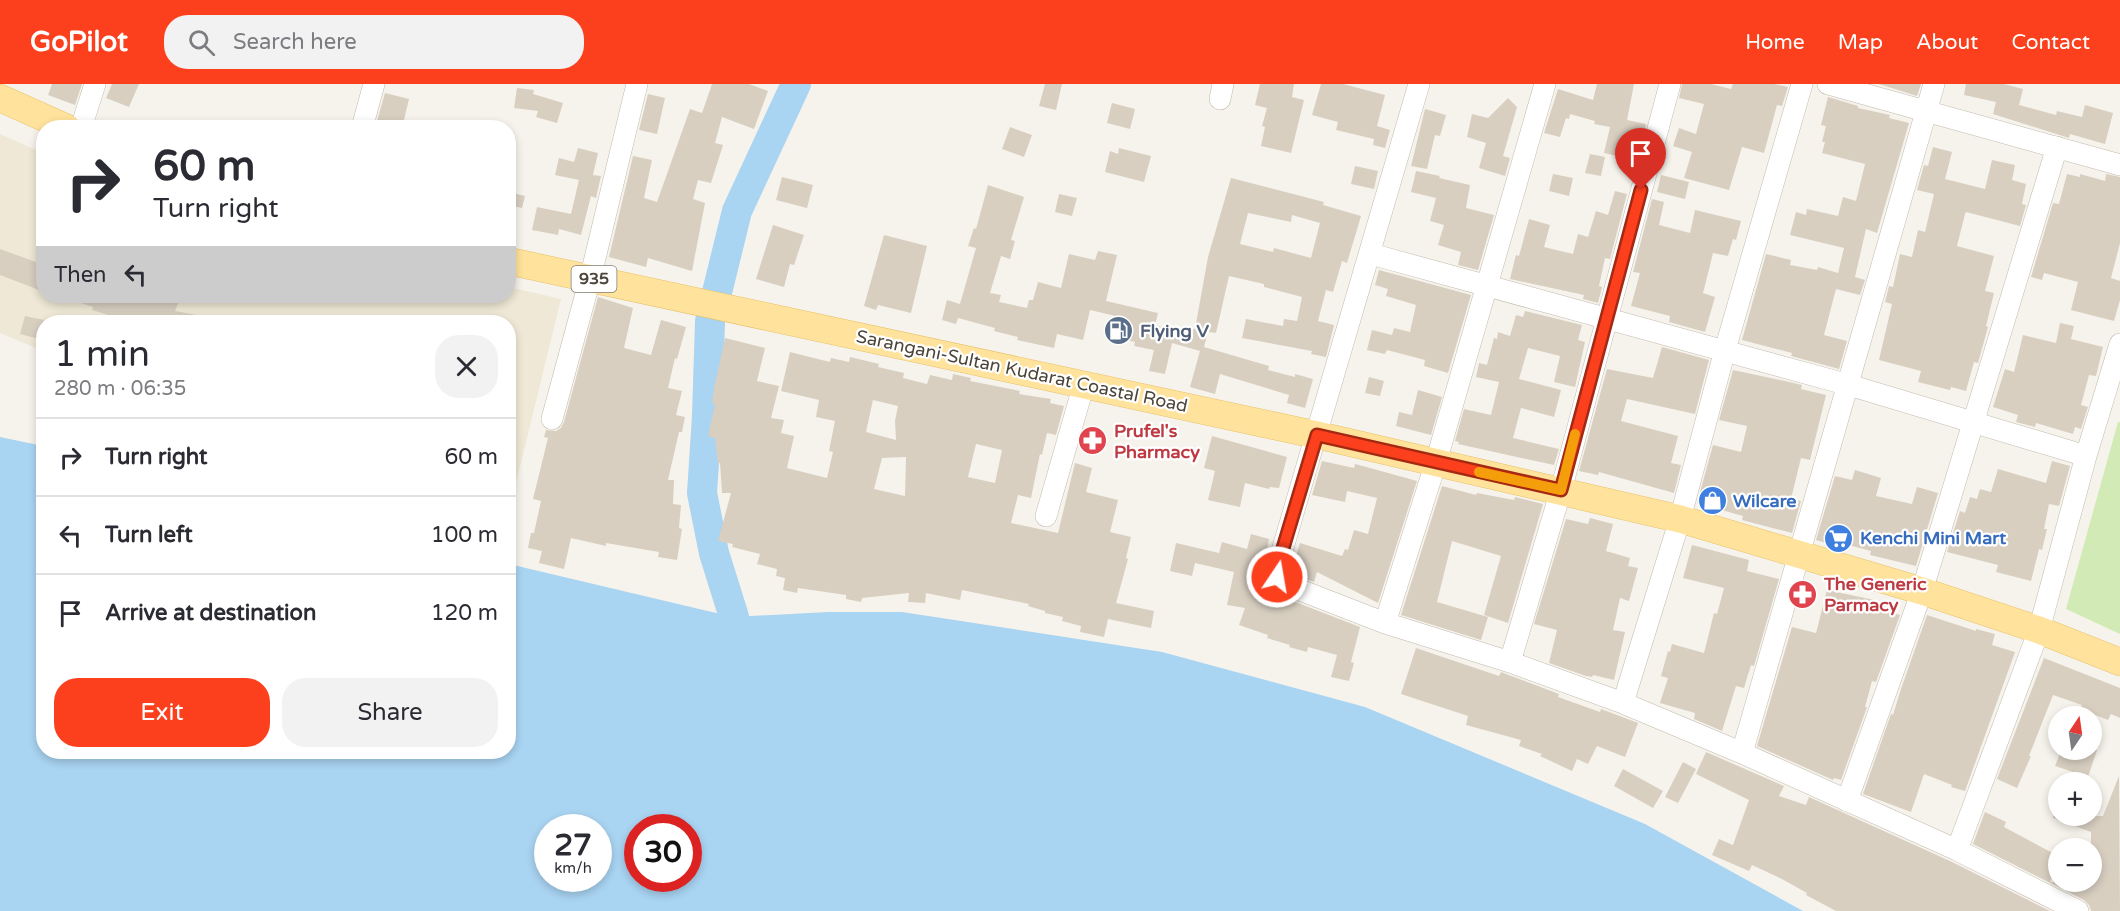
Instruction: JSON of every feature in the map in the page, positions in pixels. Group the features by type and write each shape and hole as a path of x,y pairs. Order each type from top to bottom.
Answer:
{"main road":[{"path":"0,98 49,120"},
{"name":"Sarangani-Sultan Kudarat Coastal Road","path":"516,263 1317,435 1680,519 1922,591 2039,630 2120,662"}],"street":[{"path":"84,120 95,84"},
{"path":"364,120 374,84"},
{"path":"552,419 590,279 637,84"},
{"path":"1419,84 1371,254 1277,568 1277,577 1282,583 1385,623 1510,662 1623,703 1742,753 1957,850 2078,911"},
{"path":"1385,623 1436,462 1545,84"},
{"path":"1510,662 1561,490 1670,84"},
{"path":"1623,703 1680,519 1725,350 1802,84"},
{"path":"1828,84 2120,165"},
{"path":"1742,753 1934,84"},
{"path":"1847,801 1922,591 2057,147"},
{"path":"1371,254 1849,385 2086,456"},
{"path":"1957,850 2039,630 2086,456 2120,344"},
{"path":"1046,516 1084,384"}],"shaded area":[{"path":"0,134 36,150 36,303 516,303 516,289 561,299 516,483 516,315 36,315 36,348 0,333"}],"green space":[{"path":"2118,422 2120,422 2120,634 2066,609"}],"water":[{"path":"0,437 36,445 36,759 516,759 516,566 733,617 828,612 902,612 1162,652 1365,707 1645,824 1803,911 0,911"}],"building":[{"path":"52,84 82,84 75,105 48,95"},
{"path":"112,84 139,84 129,107 106,98"},
{"path":"712,84 749,84 768,91 754,129 722,117 715,143 723,145 711,183 698,180 693,199 705,203 692,271 648,258 646,267 609,257 633,156 652,160 644,198 657,202 690,109 702,113"},
{"path":"1045,84 1062,84 1056,110 1039,106"},
{"path":"1260,84 1294,84 1292,97 1304,100 1291,153 1261,146 1265,127 1262,126 1267,108 1255,105"},
{"path":"1321,84 1343,84 1385,95 1377,126 1390,130 1385,148 1373,145 1374,139 1336,130 1338,122 1312,115"},
{"path":"1597,84 1634,84 1627,120 1646,124 1642,141 1638,140 1634,160 1604,153 1610,127 1594,124 1595,121 1570,114 1569,119 1566,118 1560,137 1544,133 1558,89 1593,100"},
{"path":"1682,84 1711,84 1731,89 1733,84 1774,84 1788,87 1782,106 1777,105 1764,153 1742,147 1729,190 1684,178 1692,152 1673,146 1679,128 1696,134 1704,104 1679,98"},
{"path":"1879,84 1921,84 1917,96"},
{"path":"1966,84 2004,84 2023,89 2019,105 2056,115 2057,111 2082,117 2085,105 2113,113 2105,144 2070,134 2069,138 1993,114 1996,102 1964,95"},
{"path":"517,88 534,90 533,94 563,103 557,123 536,117 538,111 514,108"},
{"path":"385,93 409,99 404,120 377,120"},
{"path":"648,94 665,98 657,134 639,130"},
{"path":"1828,97 1858,106 1858,108 1890,115 1889,118 1909,123 1877,233 1866,229 1855,277 1865,280 1860,295 1836,289 1824,335 1847,341 1839,369 1791,356 1792,353 1742,340 1766,254 1791,260 1790,265 1817,270 1818,267 1838,273 1844,248 1790,235 1796,212 1806,215 1807,209 1838,216 1843,197 1856,201 1865,164 1822,153 1826,126 1821,125"},
{"path":"1508,98 1517,107 1503,156 1510,158 1505,176 1479,168 1486,143 1467,137 1472,114 1488,118"},
{"path":"1112,103 1135,109 1130,129 1107,123"},
{"path":"1425,109 1446,115 1440,136 1435,135 1427,169 1411,166"},
{"path":"1010,127 1032,135 1024,157 1002,149"},
{"path":"1933,147 1952,152 1945,179 1985,189 1992,160 2015,165 2012,180 2026,184 2022,204 2026,205 2020,226 1966,212 1965,214 1957,246 1994,256 1985,291 1994,293 1986,326 1988,327 1978,363 1974,362 1966,391 1951,387 1950,390 1918,382 1921,371 1879,360 1892,304 1885,302 1889,286 1893,287 1900,254 1912,257 1918,230 1925,232 1934,194 1917,190 1924,165 1928,166"},
{"path":"578,148 598,153 593,175 601,176 596,198 591,196 581,235 559,229 558,235 532,230 537,207 571,214 579,180 555,175 559,158 574,162"},
{"path":"1119,148 1151,156 1144,182 1105,172 1110,151 1118,154"},
{"path":"1590,154 1605,157 1601,176 1585,173"},
{"path":"1355,166 1378,171 1374,189 1351,184"},
{"path":"1416,171 1470,185 1466,208 1494,215 1478,270 1458,265 1461,252 1438,245 1444,225 1430,221 1436,198 1411,192"},
{"path":"1553,174 1573,178 1569,196 1549,191"},
{"path":"2067,174 2080,177 2080,174 2105,181 2106,174 2120,177 2120,243 2111,278 2120,281 2120,300 2114,321 2071,310 2078,282 2044,273 2042,280 2031,277 2053,203 2059,204"},
{"path":"1661,175 1689,182 1685,199 1657,192"},
{"path":"782,177 813,185 807,208 776,200"},
{"path":"1231,178 1324,202 1323,205 1361,216 1347,263 1342,261 1333,292 1326,290 1318,321 1334,325 1326,357 1311,354 1312,351 1242,338 1246,319 1283,326 1284,319 1297,321 1302,297 1264,287 1264,284 1229,276 1216,333 1208,332 1204,347 1269,366 1268,370 1313,379 1305,408 1287,403 1289,395 1220,374 1215,394 1190,387 1200,351 1172,343 1165,374 1149,371 1154,350 1134,346 1135,342 1119,338 1124,318 1090,310 1083,340 1057,334 1054,348 1017,340 1018,337 994,331 995,328 958,318 956,324 942,320 947,300 960,304 976,248 968,246 974,228 976,229 988,185 1024,197 1011,240 1015,241 1010,259 1001,256 990,293 1001,295 999,302 1027,308 1029,300 1033,300 1038,282 1061,288 1069,254 1095,260 1098,251 1117,255 1106,301 1158,313 1155,325 1191,334 1195,329 1208,257","holes":["1248,213 1291,222 1292,215 1320,223 1311,258 1274,248 1273,252 1240,244"]},
{"path":"1615,191 1627,194 1610,259 1605,258 1598,303 1583,299 1584,295 1510,279 1529,219 1550,225 1544,247 1573,254 1578,234 1588,237 1596,211 1608,215"},
{"path":"516,194 525,196 522,208 516,207"},
{"path":"1059,194 1077,198 1072,216 1055,212"},
{"path":"1652,199 1664,202 1659,225 1690,233 1695,210 1741,221 1736,240 1733,239 1728,256 1713,253 1703,293 1715,297 1705,332 1669,322 1670,316 1631,306 1640,273 1633,272"},
{"path":"773,225 804,235 794,265 790,264 784,287 756,279"},
{"path":"884,235 927,246 911,313 878,305 876,310 864,306"},
{"path":"0,249 36,262 36,289 0,275"},
{"path":"1379,270 1471,295 1448,373 1424,366 1425,360 1387,350 1385,354 1367,350 1372,330 1392,335 1394,328 1410,332 1416,305 1386,296 1388,289 1375,285"},
{"path":"598,297 633,308 624,348 651,355 661,320 686,327 668,388 682,391 676,415 685,417 682,432 679,432 668,480 674,480 673,504 681,505 679,528 682,529 677,560 658,557 659,552 606,543 606,546 571,538 564,569 539,563 542,551 528,548 541,501 533,499 548,438 544,437 546,430 556,431 564,422"},
{"path":"81,303 178,303 175,311 197,315 108,315 92,310 93,307"},
{"path":"1525,311 1582,325 1578,340 1585,342 1575,387 1554,382 1560,356 1528,348 1519,379 1561,390 1554,417 1521,408 1513,438 1559,449 1554,465 1458,444 1459,442 1455,441 1464,409 1491,415 1499,382 1476,377 1479,363 1487,365 1494,338 1497,339 1498,332 1510,336 1516,315 1523,317"},
{"path":"25,316 36,318 36,338 20,334"},
{"path":"2060,323 2074,326 2071,339 2103,347 2096,376 2089,375 2081,405 2088,407 2081,429 2075,427 2073,434 2036,423 2035,427 2016,422 2018,415 1993,407 2005,369 2014,372 2023,335 2056,343"},
{"path":"725,338 765,348 757,381 779,386 771,418 784,420 781,433 794,436 787,468 827,478 833,452 829,451 835,421 816,417 819,400 781,391 790,352 830,362 831,358 849,362 850,357 879,364 878,367 904,373 903,378 927,384 930,375 952,380 953,374 971,378 970,381 1020,391 1019,394 1051,399 1050,403 1064,406 1056,435 1047,433 1031,498 1018,495 1011,523 1058,533 1075,463 1092,468 1086,492 1118,500 1110,532 1131,537 1126,558 1128,559 1116,603 1154,611 1151,628 1108,619 1104,637 1080,632 1081,626 1062,621 1063,617 1045,613 1045,611 1028,606 1029,604 962,590 960,600 926,593 925,603 908,602 909,593 862,598 861,602 846,599 846,595 798,588 797,593 783,590 785,578 776,576 777,569 757,564 760,554 718,541 731,493 722,493 720,463 718,464 715,438 708,436 715,404 712,403","holes":["873,400 898,406 895,421 896,440 866,432","976,444 1002,450 995,483 968,477","906,457 905,496 874,489 882,458"]},
{"path":"1662,347 1709,360 1695,414 1627,399 1621,421 1678,436 1671,463 1681,465 1674,493 1599,472 1598,475 1579,471 1607,369 1653,378"},
{"path":"1733,370 1802,385 1801,389 1826,395 1810,460 1801,458 1791,499 1801,501 1792,533 1742,520 1743,516 1697,503 1713,445 1741,452 1747,426 1719,420"},
{"path":"1369,377 1384,381 1380,396 1365,393"},
{"path":"1418,390 1442,397 1431,435 1396,426 1399,412 1412,415"},
{"path":"1212,436 1287,457 1279,488 1270,487 1269,489 1245,483 1240,507 1208,500 1215,471 1204,468"},
{"path":"1322,461 1354,468 1355,464 1417,481 1378,603 1317,572 1314,582 1291,573 1300,543 1342,556 1345,549 1348,550 1354,530 1368,534 1377,498 1347,491 1345,502 1312,495"},
{"path":"2052,461 2070,466 2059,506 2049,504 2044,529 2047,529 2031,581 1996,572 1998,565 1947,552 1960,511 1965,513 1970,497 1977,499 1980,489 1991,492 1998,469 2046,483"},
{"path":"1855,470 1881,478 1876,496 1912,504 1917,487 1938,493 1916,566 1870,555 1871,551 1837,542 1836,546 1816,540 1835,476 1852,480"},
{"path":"1442,486 1476,495 1477,493 1514,500 1515,497 1543,504 1508,623 1484,615 1501,556 1452,541 1437,602 1488,617 1481,640 1401,615"},
{"path":"1590,518 1613,524 1606,551 1630,558 1628,566 1638,568 1629,601 1620,598 1613,630 1625,632 1614,680 1593,675 1592,677 1586,676 1549,663 1557,630 1534,624 1566,519 1588,524"},
{"path":"1251,534 1269,539 1259,588 1360,627 1351,662 1354,663 1349,681 1331,677 1337,655 1308,647 1307,652 1289,647 1290,645 1267,638 1268,635 1239,625 1245,608 1227,605 1234,572 1195,563 1192,576 1170,571 1176,543 1219,553 1222,542 1247,549"},
{"path":"1692,545 1749,560 1747,571 1779,579 1754,666 1751,665 1744,688 1736,686 1722,731 1694,719 1695,713 1660,703 1668,678 1661,676 1668,651 1670,652 1672,644 1704,653 1714,613 1717,614 1724,588 1683,578"},
{"path":"1827,590 1879,601 1878,605 1890,608 1889,612 1900,615 1876,682 1872,681 1865,707 1867,707 1841,780 1834,778 1833,780 1757,746 1792,627 1816,633"},
{"path":"1927,615 1976,631 1976,629 1995,634 1992,645 2015,652 1965,791 1924,774 1911,812 1863,794"},
{"path":"1416,648 1499,676 1501,672 1559,694 1558,697 1600,712 1601,709 1638,723 1625,757 1597,746 1588,764 1577,759 1572,771 1540,756 1542,754 1519,746 1521,740 1466,725 1468,716 1401,694"},
{"path":"2044,658 2120,688 2120,718 2111,714 2108,720 2102,718 2102,706 2082,706 2053,695 2017,788 1997,779"},
{"path":"1706,752 1784,786 1779,796 1806,805 1809,797 1952,862 2050,911 1836,911 1782,879 1752,865 1749,871 1712,855 1719,839 1733,845 1749,800 1696,774"},
{"path":"2057,760 2094,760 2090,772 2073,772 2055,766"},
{"path":"1683,762 1696,769 1678,803 1665,797"},
{"path":"1623,769 1663,791 1653,808 1614,786"},
{"path":"2119,776 2120,911 2091,911 2084,900 2068,892 2102,892 2102,838 2091,838 2091,832 2075,826 2102,826 2103,816"},
{"path":"1985,812 2006,822 2004,827 2048,851 2048,882 1973,844"}],"waterway":[{"path":"734,617 714,553 702,493 710,321 737,211 796,84"}],"slow traffic":[{"path":"1479,472 1561,490 1575,434"}],"place":[{"name":"Flying V","path":"1119,331"},
{"name":"Prufel's Pharmacy","path":"1093,441"},
{"name":"Wilcare","path":"1712,501"},
{"name":"Kenchi Mini Mart","path":"1839,538"},
{"name":"The Generic Parmacy","path":"1803,594"}],"route":[{"path":"1277,577 1277,568 1317,435 1561,490 1641,190"}]}
